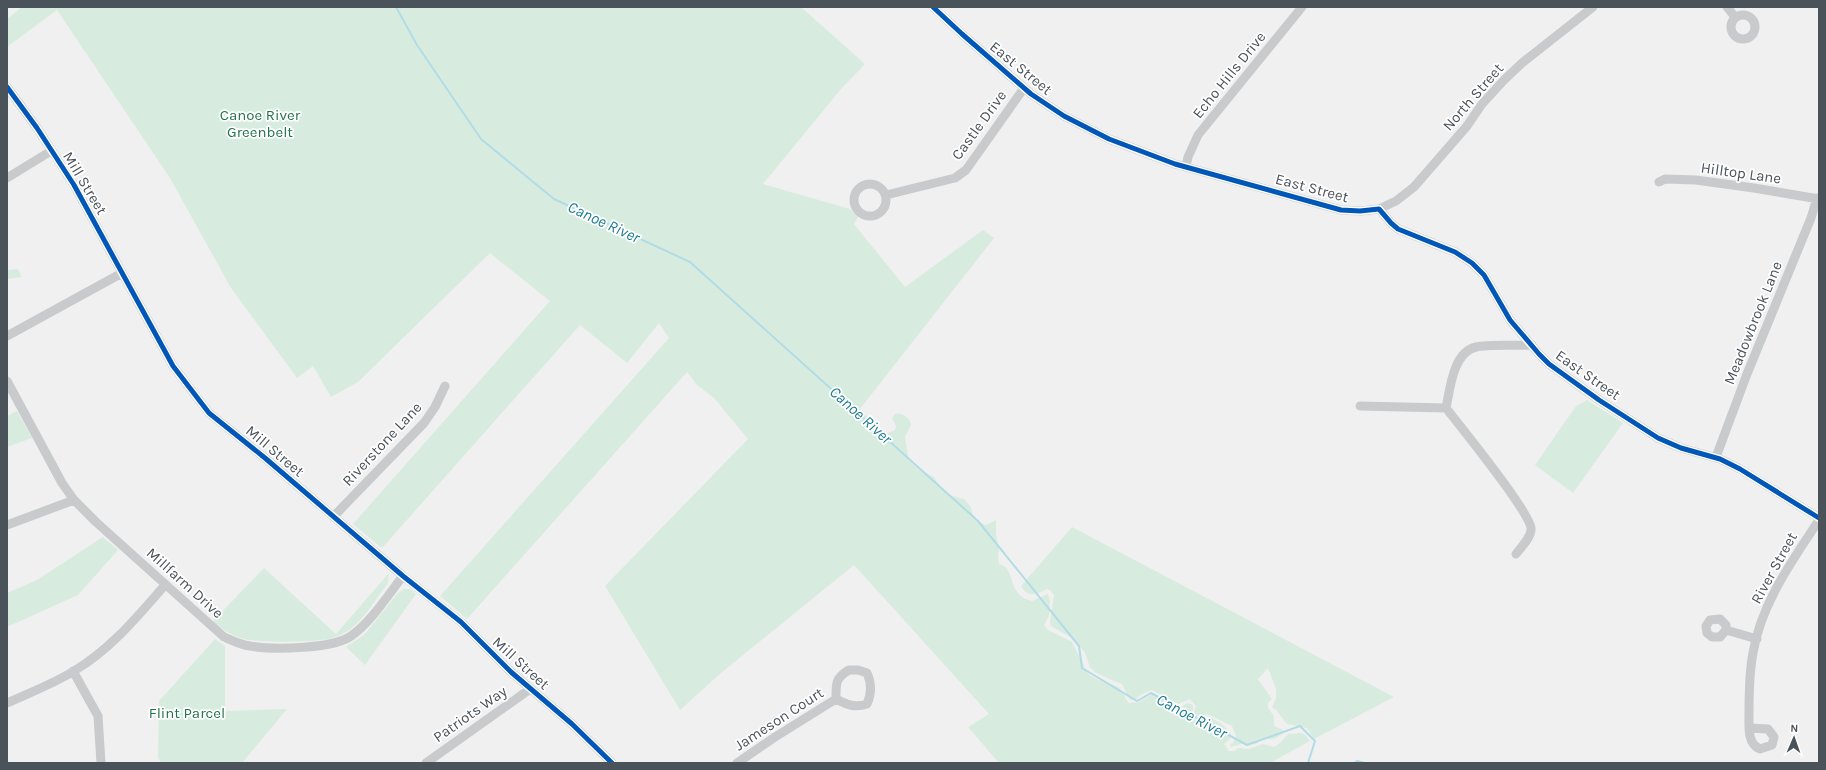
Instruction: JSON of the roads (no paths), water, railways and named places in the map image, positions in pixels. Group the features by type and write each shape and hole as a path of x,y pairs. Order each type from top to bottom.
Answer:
{"street":[{"name":"East Street","path":"933,7 1024,88 1064,116 1109,139 1146,154 1342,210 1360,211 1379,209 1390,223 1398,229 1455,252 1478,268 1492,286 1510,320 1549,364 1635,424 1670,443 1716,457 1740,469 1819,519"},
{"name":"Echo Hills Drive","path":"1186,166 1190,152 1198,135 1302,7"},
{"name":"North Street","path":"1379,209 1396,201 1414,187 1467,126 1482,104 1504,80 1522,63 1593,7"},
{"path":"1727,7 1735,17"},
{"name":"Mill Street","path":"7,87 74,185 173,366 209,413 265,458 403,576 461,622 511,672 572,724 612,763"},
{"name":"Castle Drive","path":"886,195 956,178 966,170 1024,88"},
{"path":"7,178 51,151"},
{"name":"Hilltop Lane","path":"1659,182 1664,179 1696,180 1818,199"},
{"name":"Meadowbrook Lane","path":"1716,457 1747,374 1818,199"},
{"path":"7,336 122,274"},
{"path":"1446,408 1455,371 1460,358 1466,352 1474,347 1483,346 1532,345"},
{"name":"Millfarm Drive","path":"7,381 62,483 74,500 165,585 224,637 248,646 262,648 310,646 339,642 352,635 364,624 403,576"},
{"name":"Riverstone Lane","path":"334,516 424,423 435,407 445,386"},
{"path":"1360,406 1446,408"},
{"path":"1446,408 1504,483 1527,518 1531,528 1529,536 1516,554"},
{"path":"7,525 74,500"},
{"name":"River Street","path":"1749,728 1750,679 1753,653 1765,611 1775,591 1819,519"},
{"path":"7,703 74,671 118,638 165,585"},
{"path":"1726,630 1756,639"},
{"name":"Jameson Court","path":"850,670 858,670 867,673 871,680 871,689 867,704 859,707 849,706 836,699 836,682 841,675 850,670"},
{"path":"74,671 98,716 101,763"},
{"name":"Patriots Way","path":"426,763 530,689"},
{"name":"Jameson Court","path":"737,763 780,733 836,699"}],"waterway":[{"name":"Canoe River","path":"396,7 417,45 481,139 554,199 690,262 978,521 1079,646 1082,668 1137,701 1151,693 1247,745 1300,726 1315,741 1308,763"},
{"name":"Canoe River","path":"1354,763 1357,761 1365,763"}],"park label":[{"name":"Canoe River Greenbelt","path":"260,124"},
{"name":"Flint Parcel","path":"187,713"}]}
